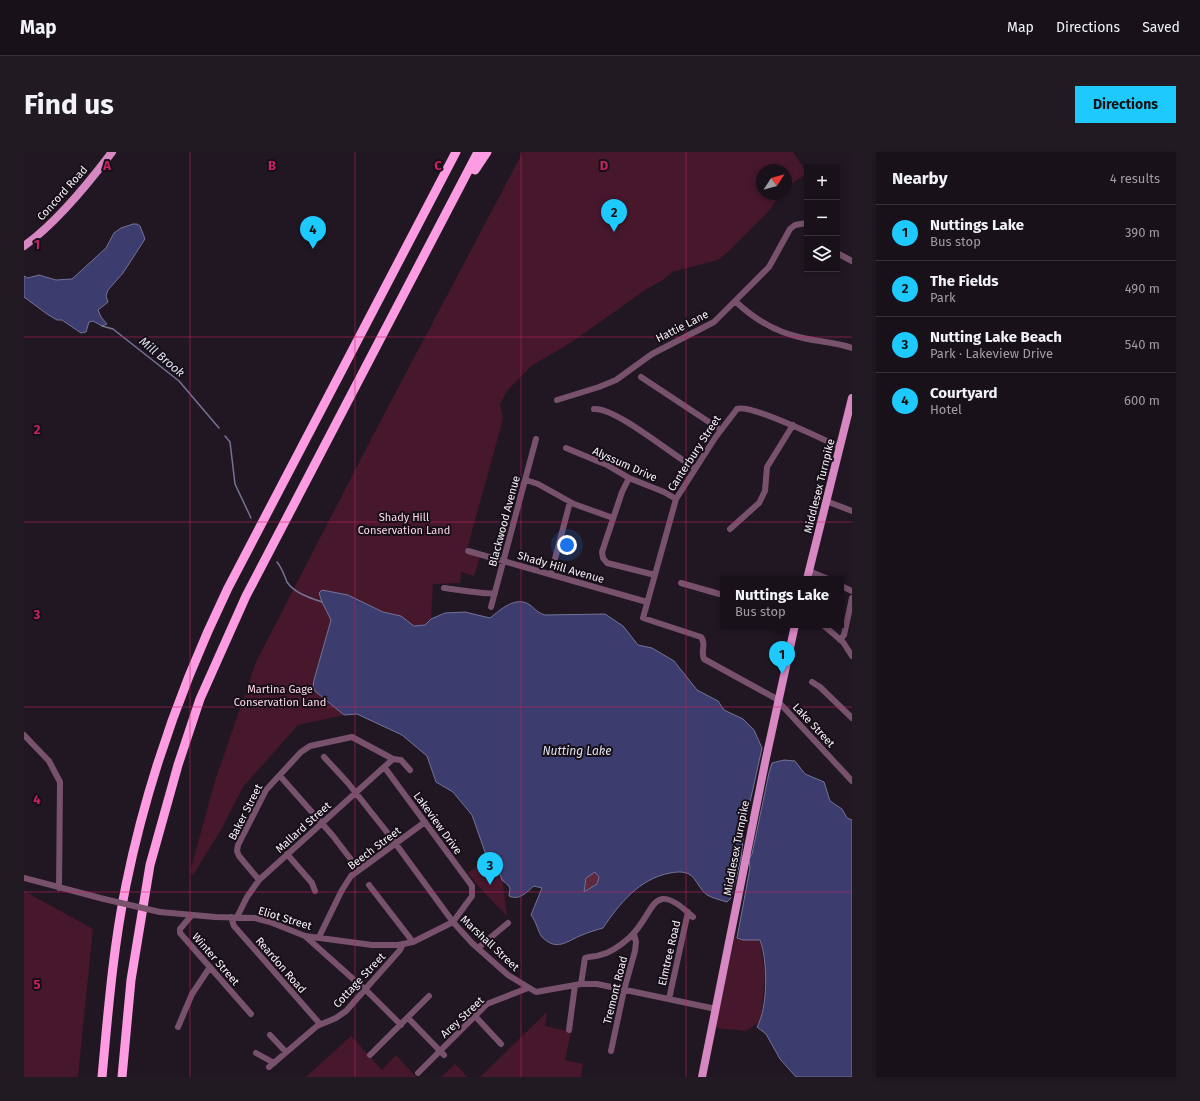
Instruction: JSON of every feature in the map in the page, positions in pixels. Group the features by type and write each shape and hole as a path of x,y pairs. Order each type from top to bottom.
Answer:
{"highway":[{"path":"435,193 451,152"},
{"path":"102,1077 114,953 126,886 155,770 178,702 206,634 228,588 456,152"},
{"path":"122,1077 131,980 150,865 178,765 200,699 226,637 246,596 478,152"},
{"path":"449,208 487,152"}],"main road":[{"name":"Concord Road","path":"24,246 38,236 70,202 112,152"},
{"name":"Middlesex Turnpike","path":"808,575 852,401"},
{"name":"Middlesex Turnpike","path":"702,1077 778,700 794,628"}],"street":[{"name":"Hattie Lane","path":"557,400 599,387 620,378 652,354 710,325 769,267 790,229 795,225 804,224"},
{"path":"840,254 852,261"},
{"path":"735,301 755,317 784,333 803,338 836,343 852,348"},
{"path":"641,377 721,430"},
{"name":"Canterbury Street","path":"701,637 644,618 676,499 695,468 734,412 742,408 793,425 840,447"},
{"path":"594,409 600,409 613,414 695,468"},
{"path":"730,529 758,503 765,491 769,464 793,425"},
{"name":"Blackwood Avenue","path":"491,607 505,561 536,439"},
{"name":"Alyssum Drive","path":"566,448 607,465 629,478 664,492 676,499"},
{"path":"629,478 613,518 602,552 604,560 616,566 655,575"},
{"path":"526,480 570,502 613,518"},
{"path":"826,501 852,511"},
{"path":"551,574 570,502"},
{"name":"Shady Hill Avenue","path":"468,551 648,602"},
{"path":"681,583 720,594"},
{"path":"444,588 469,590 489,594 495,593"},
{"path":"840,640 844,635 852,598"},
{"path":"826,628 840,640 852,656"},
{"name":"Lake Street","path":"701,637 704,642 702,654 706,660 778,700 852,781"},
{"path":"812,682 820,687 852,718"},
{"path":"24,735 48,761 60,782 59,888"},
{"name":"Baker Street","path":"259,880 237,851 249,822 266,790 301,752 308,747 350,737 357,738 393,759 401,760 410,770"},
{"name":"Marshall Street","path":"324,757 356,793 396,844 453,922 478,948 508,975 528,988 540,992 578,985 597,984 716,1009"},
{"name":"Mallard Street","path":"234,917 259,880 385,768 393,759"},
{"name":"Lakeview Drive","path":"385,768 471,884 473,890"},
{"path":"280,776 322,823 358,870"},
{"name":"Beech Street","path":"319,937 345,885 358,870 425,822"},
{"path":"288,854 312,883 315,891"},
{"name":"Eliot Street","path":"24,878 59,888 160,912 191,916 234,917 264,920 305,936 377,945 413,942 453,922 472,896 473,890"},
{"path":"369,885 413,942"},
{"name":"Elmtree Road","path":"634,934 652,906 660,899 666,898 677,903 691,915 669,999"},
{"name":"Winter Street","path":"191,916 179,930 251,1014"},
{"name":"Reardon Road","path":"234,917 234,926 320,1024"},
{"path":"478,948 508,923"},
{"path":"569,1030 585,958 606,954 634,934"},
{"name":"Tremont Road","path":"611,1051 624,990 636,945 634,934"},
{"path":"305,936 401,1025"},
{"name":"Cottage Street","path":"256,1053 271,1065 320,1024 343,1013 365,990 403,944"},
{"path":"178,1027 192,994 210,967"},
{"name":"Arey Street","path":"418,1073 442,1053 475,1016 491,1002 528,988"},
{"path":"370,1055 429,996"},
{"path":"475,1016 501,1044"},
{"path":"408,1018 442,1053"},
{"path":"270,1035 286,1052"}],"green space":[{"path":"523,152 793,152 804,168 804,175 792,184 792,164 756,164 756,200 777,200 768,212 728,252 718,260 672,272 663,280 645,290 572,342 531,366 507,391 500,404 503,419 466,553 480,557 474,576 461,572 460,583 433,584 431,619 425,625 414,626 401,616 383,612 348,595 319,593 331,619 314,680 316,692 344,715 298,725 243,787 221,830 193,875 190,872 215,781 256,662 380,422"},
{"path":"485,860 486,863 502,877 507,916 468,873"},
{"path":"24,891 93,929 78,1077 24,1077"},
{"path":"735,936 743,940 760,940 765,973 761,1021 746,1031 715,1028"},
{"path":"547,1012 545,1026 571,1032 565,1060 583,1064 581,1077 480,1077"},
{"path":"351,1036 382,1070 396,1055 416,1077 306,1077"},
{"path":"455,1064 468,1077 441,1077"}],"shaded area":[{"path":"595,872 599,877 597,884 584,892 586,878"}],"water":[{"path":"133,224 140,226 145,239 123,273 108,290 106,296 108,302 98,310 101,317 107,324 102,326 93,321 89,322 86,332 81,333 62,320 57,320 47,314 24,297 24,276 28,278 39,275 56,280 72,279 106,248 114,233 121,228"},
{"name":"Nutting Lake","path":"322,590 348,595 383,612 401,616 414,626 425,625 431,619 445,613 465,612 490,618 508,605 519,602 525,602 538,612 545,615 605,614 623,626 638,645 652,648 674,661 697,690 718,701 724,710 743,719 754,730 762,748 744,829 741,859 731,898 727,902 711,897 705,893 694,878 689,874 682,872 670,873 649,881 631,893 623,901 603,928 562,944 552,944 547,941 542,937 531,915 542,888 534,886 519,897 509,896 510,888 508,885 502,880 500,874 486,863 485,852 472,815 453,792 436,782 427,756 402,735 357,714 344,715 316,692 313,687 314,680 331,620 319,593","holes":["595,872 599,877 597,884 584,892 586,878"]},
{"path":"784,760 795,761 805,774 824,782 830,801 842,809 847,818 852,820 852,1077 796,1077 780,1059 766,1034 757,1027 761,1019 766,984 763,949 760,940 743,940 737,938 750,868 749,859 752,854 769,773 772,763"}],"waterway":[{"name":"Mill Brook","path":"102,326 113,329 179,381 219,428"},
{"name":"Mill Brook","path":"225,436 230,442 235,484 251,518"},
{"name":"Mill Brook","path":"277,562 290,586 303,595 322,602"}],"place":[{"name":"The Fields","path":"614,232"},
{"name":"Courtyard","path":"313,249"},
{"name":"Nuttings Lake","path":"782,674"},
{"name":"Nutting Lake Beach","path":"490,885"}],"park label":[{"name":"Shady Hill Conservation Land","path":"404,523"},
{"name":"Martina Gage Conservation Land","path":"280,695"}]}
